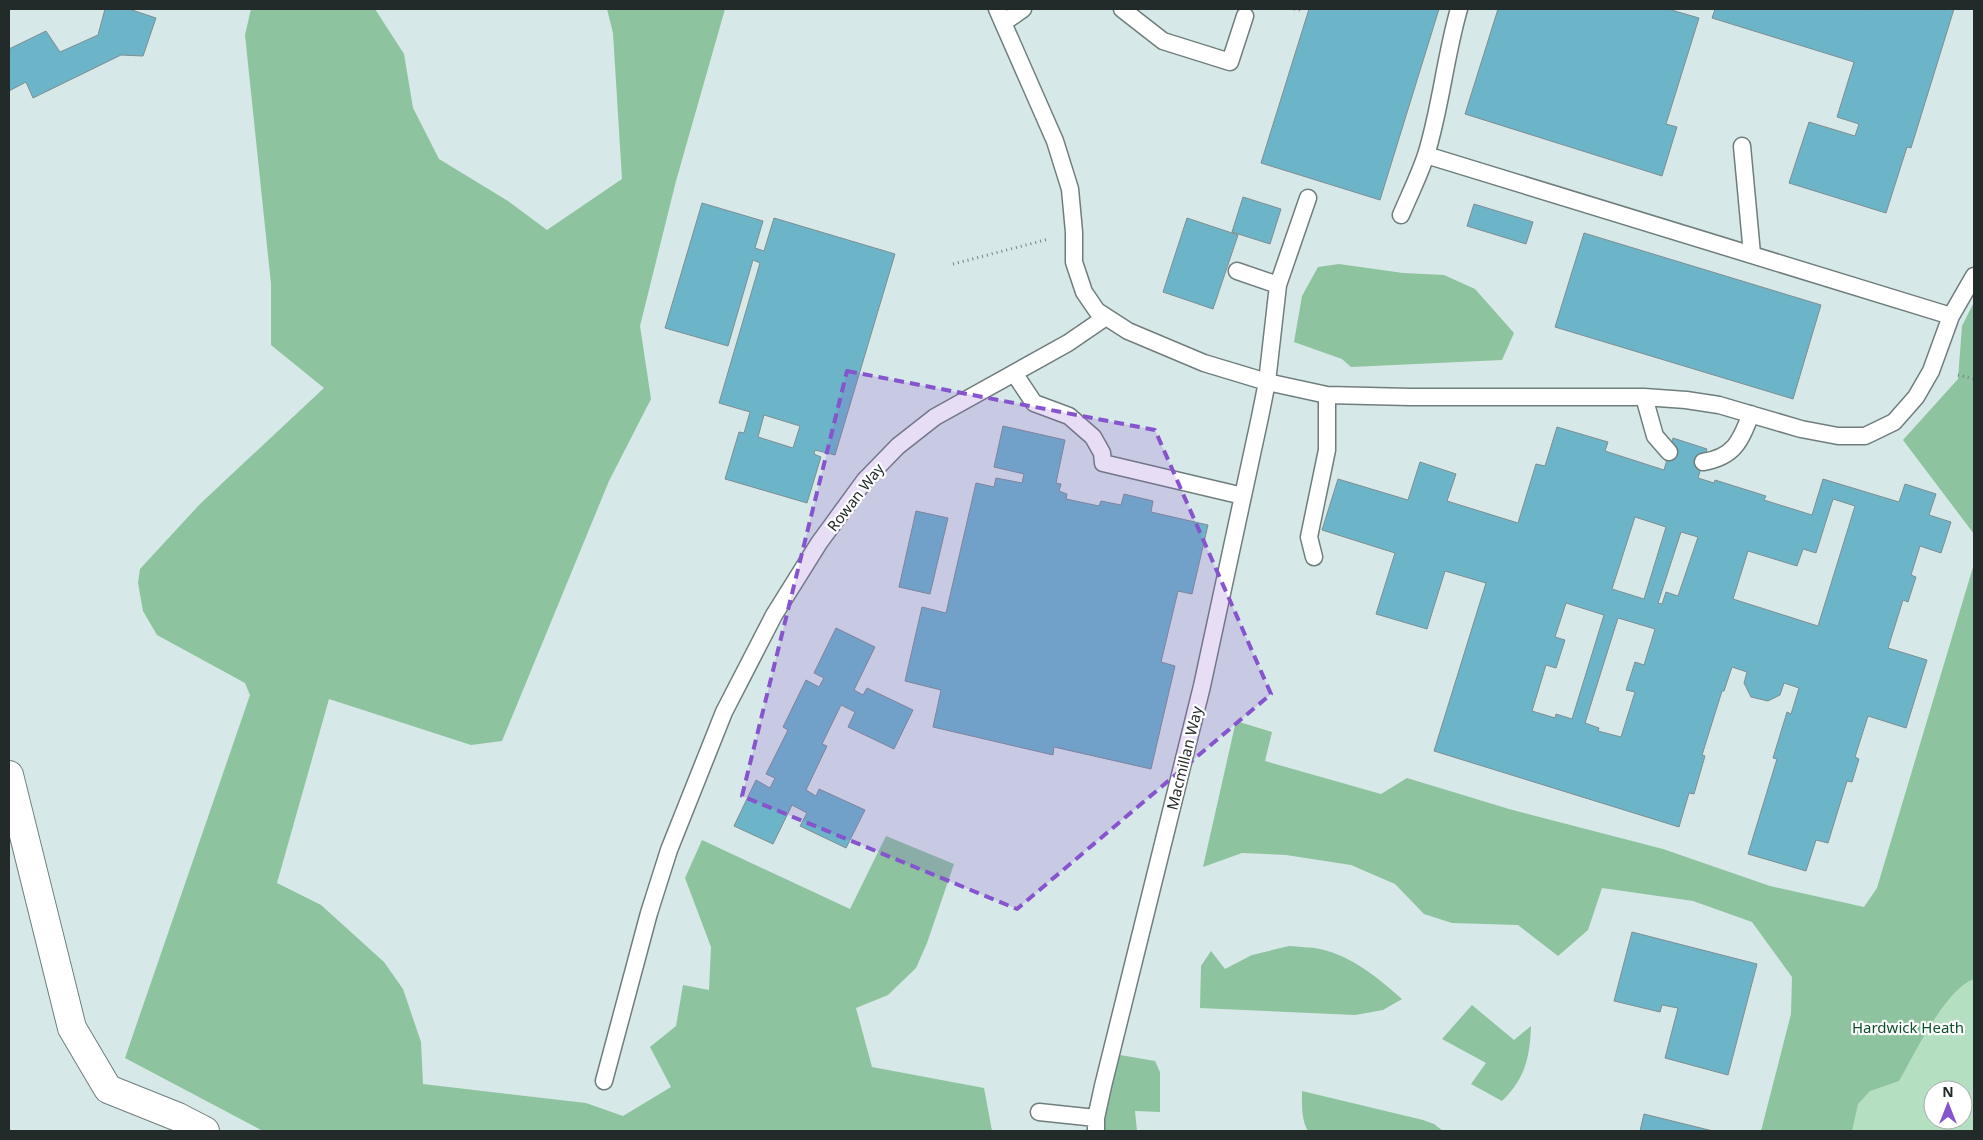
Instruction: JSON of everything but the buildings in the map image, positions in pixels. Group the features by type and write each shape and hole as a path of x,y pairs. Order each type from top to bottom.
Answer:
{"street":[{"path":"9,775 72,1028 108,1089 178,1117 205,1131"}],"lane":[{"path":"1023,9 1000,16 1055,141 1070,189 1074,232 1074,262 1084,292 1097,311 1128,332 1225,370 1267,382 1327,395 1686,400 1751,414 1801,429 1838,436 1866,436 1894,422 1916,398 1931,371 1951,316 1974,276"},
{"path":"1122,9 1163,41 1230,62 1245,16"},
{"path":"1401,216 1426,155 1459,9"},
{"path":"1742,146 1752,254"},
{"path":"1426,155 1951,316"},
{"name":"Macmillan Way","path":"1096,1125 1202,686 1267,382 1278,285 1308,198"},
{"path":"1237,271 1278,285"},
{"name":"Rowan Way","path":"604,1081 649,913 666,858 724,712 774,615 819,543 865,480 898,446 935,417 1068,343 1106,317"},
{"path":"1014,373 1034,402 1069,416 1093,437 1102,453 1102,463 1243,496"},
{"path":"1314,557 1308,537 1327,450 1327,395"},
{"path":"1644,398 1655,436 1669,452"},
{"path":"1703,462 1718,459 1732,450 1742,436 1751,414"},
{"path":"1039,1112 1096,1125"}],"path":[{"path":"1294,9 1300,9"},
{"path":"953,264 1074,232"},
{"path":"1955,375 1974,379"}],"highlighted area":[{"path":"847,371 1155,430 1271,694 1017,909 742,796"}],"green space":[{"path":"251,9 375,9 404,54 413,108 439,159 508,201 547,230 622,179 613,33 607,9 725,9 676,181 640,326 651,399 609,481 502,741 471,745 329,699 277,883 321,905 384,962 403,989 421,1042 423,1084 586,1103 623,1116 671,1087 650,1047 676,1026 683,985 709,990 711,947 685,878 702,840 850,909 886,836 954,864 927,943 916,968 888,995 856,1008 872,1067 984,1088 992,1131 263,1131 125,1058 250,695 245,683 157,635 143,611 138,583 140,569 200,504 324,388 271,345 271,284 245,35"},
{"path":"1339,264 1403,273 1444,275 1475,289 1514,333 1502,360 1351,367 1342,359 1294,342 1302,296 1318,267"},
{"path":"1974,302 1974,534 1903,440 1958,379 1962,326"},
{"name":"Hardwick Heath","path":"1974,564 1974,1131 1810,1131 1877,888"},
{"path":"1974,564 1974,979 1963,985 1942,1008 1899,1081 1870,1091 1858,1104 1852,1131 1761,1131 1791,1014 1792,977 1752,922 1693,901 1602,888 1588,930 1558,956 1518,925 1452,923 1424,914 1395,884 1351,865 1286,855 1242,853 1203,867 1236,721 1272,732 1265,761 1381,794 1407,778 1509,809 1663,849 1770,886 1864,907 1877,888"},
{"path":"1289,946 1320,949 1354,962 1402,999 1383,1010 1355,1015 1200,1008 1201,966 1211,951 1225,969 1252,955"},
{"path":"1472,1005 1514,1040 1531,1026 1525,1067 1510,1093 1502,1101 1471,1084 1486,1063 1442,1039"},
{"path":"1120,1055 1155,1061 1160,1072 1160,1112 1135,1111 1137,1131 1105,1131 1104,1112"},
{"path":"1302,1091 1423,1120 1434,1124 1443,1131 1308,1131 1303,1116"}]}
